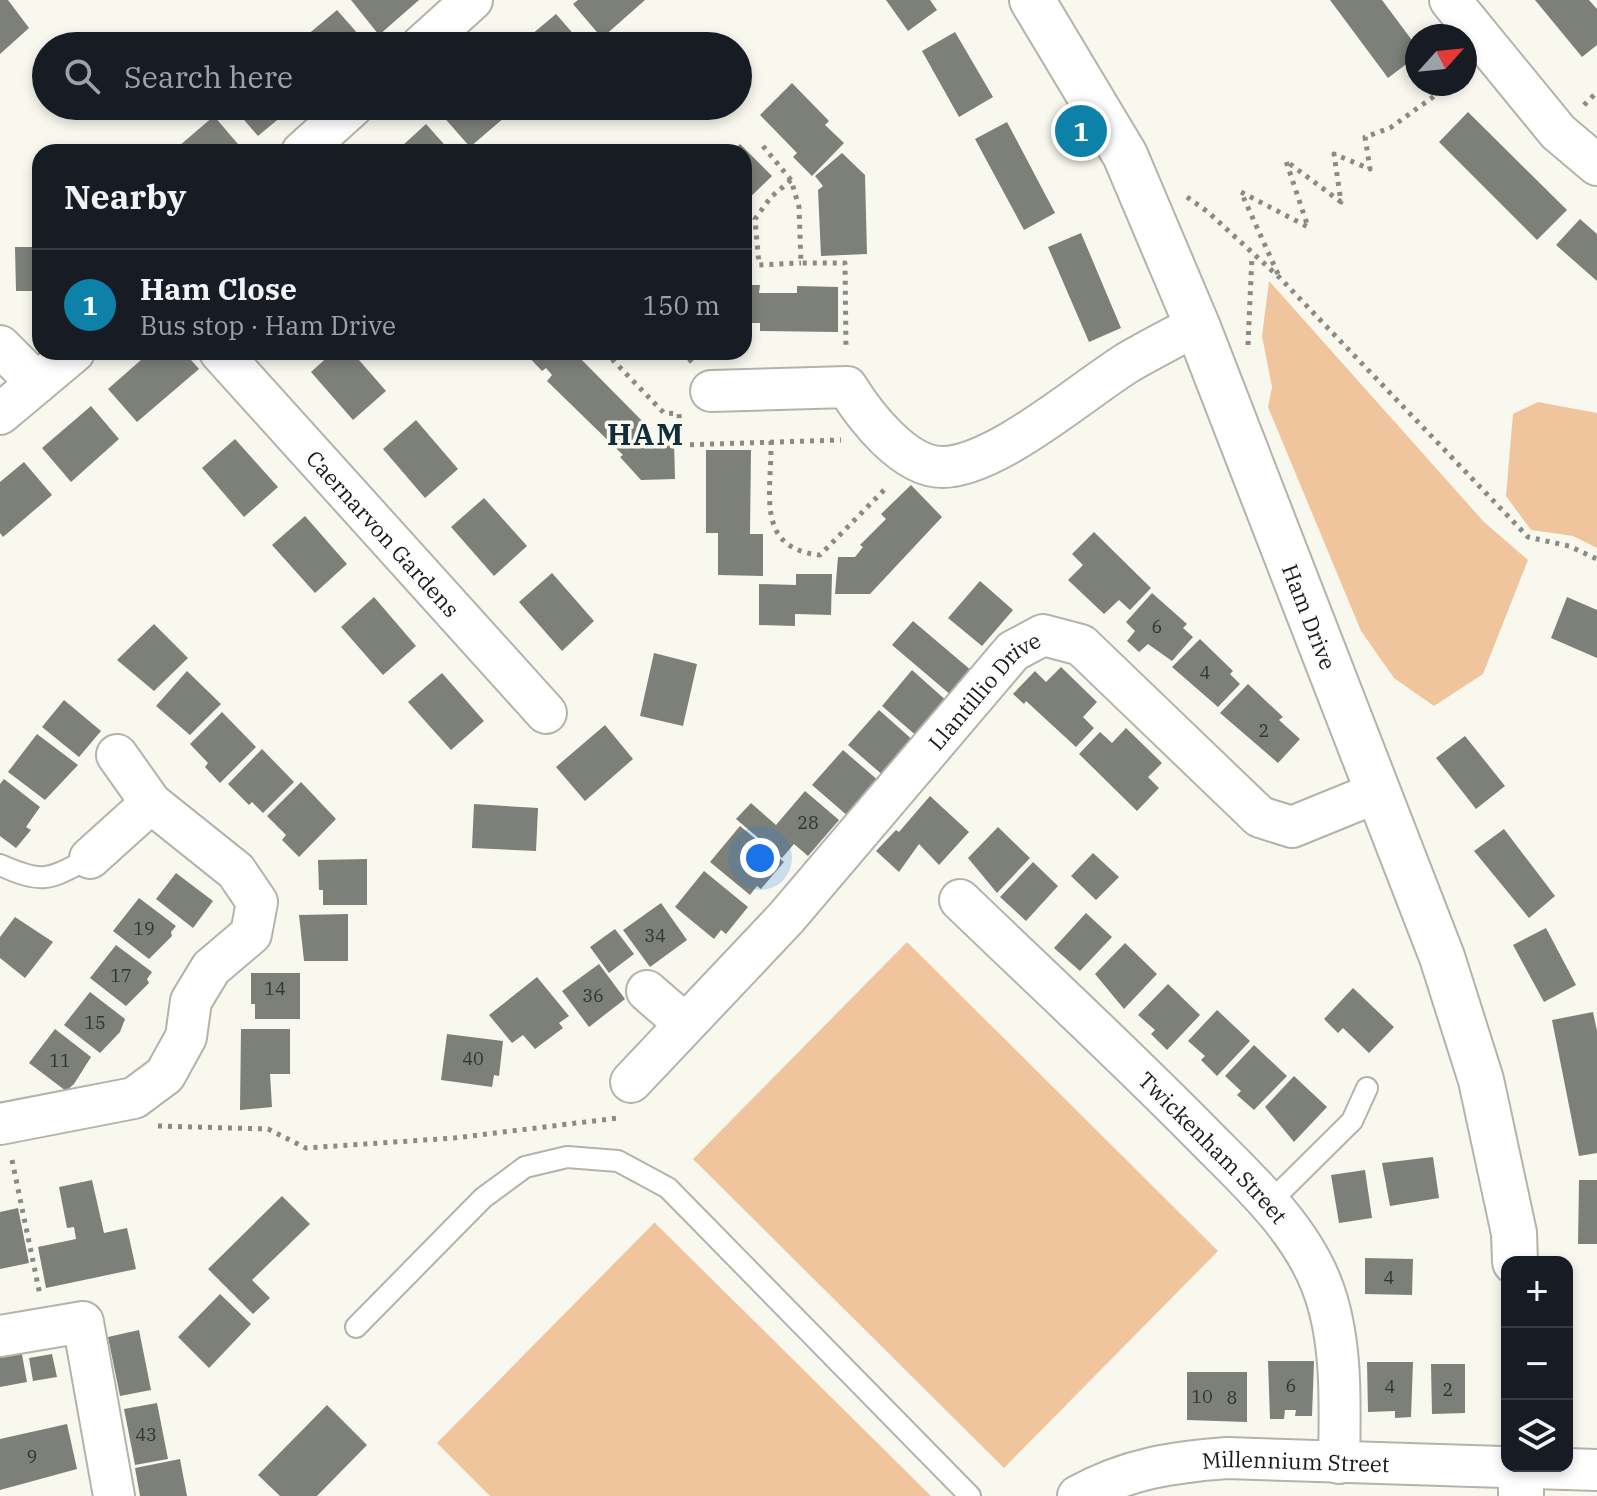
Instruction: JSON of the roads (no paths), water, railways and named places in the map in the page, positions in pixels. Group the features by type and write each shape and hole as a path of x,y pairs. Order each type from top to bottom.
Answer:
{"street":[{"path":"437,32 472,0"},
{"name":"Ham Drive","path":"1032,0 1125,155 1197,325 1442,957 1481,1080 1514,1233 1515,1256"},
{"path":"1450,0 1558,132 1597,165"},
{"path":"311,144 337,120"},
{"path":"711,391 847,387 881,433 904,452 941,467 987,455 1128,363 1197,325"},
{"path":"0,346 37,383"},
{"path":"0,414 64,360"},
{"name":"Caernarvon Gardens","path":"227,360 546,713"},
{"name":"Llantillio Drive","path":"631,1082 786,918 1013,651 1043,635 1081,645 1260,817 1292,827 1378,792"},
{"path":"2,1124 134,1098 165,1075 186,1037 191,1001 211,968 251,934 257,902 236,871 151,803 117,755"},
{"path":"90,858 151,803"},
{"name":"Twickenham Street","path":"960,900 1149,1081 1269,1203 1294,1236 1321,1283 1341,1375 1339,1463"},
{"path":"647,991 685,1024"},
{"path":"0,1336 83,1322 114,1496"},
{"name":"Millennium Street","path":"1078,1496 1125,1473 1167,1463 1227,1458 1521,1477 1597,1470"}],"lane":[{"path":"0,865 26,877 50,879 90,858"},
{"path":"1269,1203 1352,1121 1367,1088"},
{"path":"356,1327 483,1198 525,1167 567,1157 618,1161 668,1188 970,1496"}],"place":[{"name":"Ham Close","path":"1081,131"}],"district":[{"name":"HAM","path":"646,433"}]}
